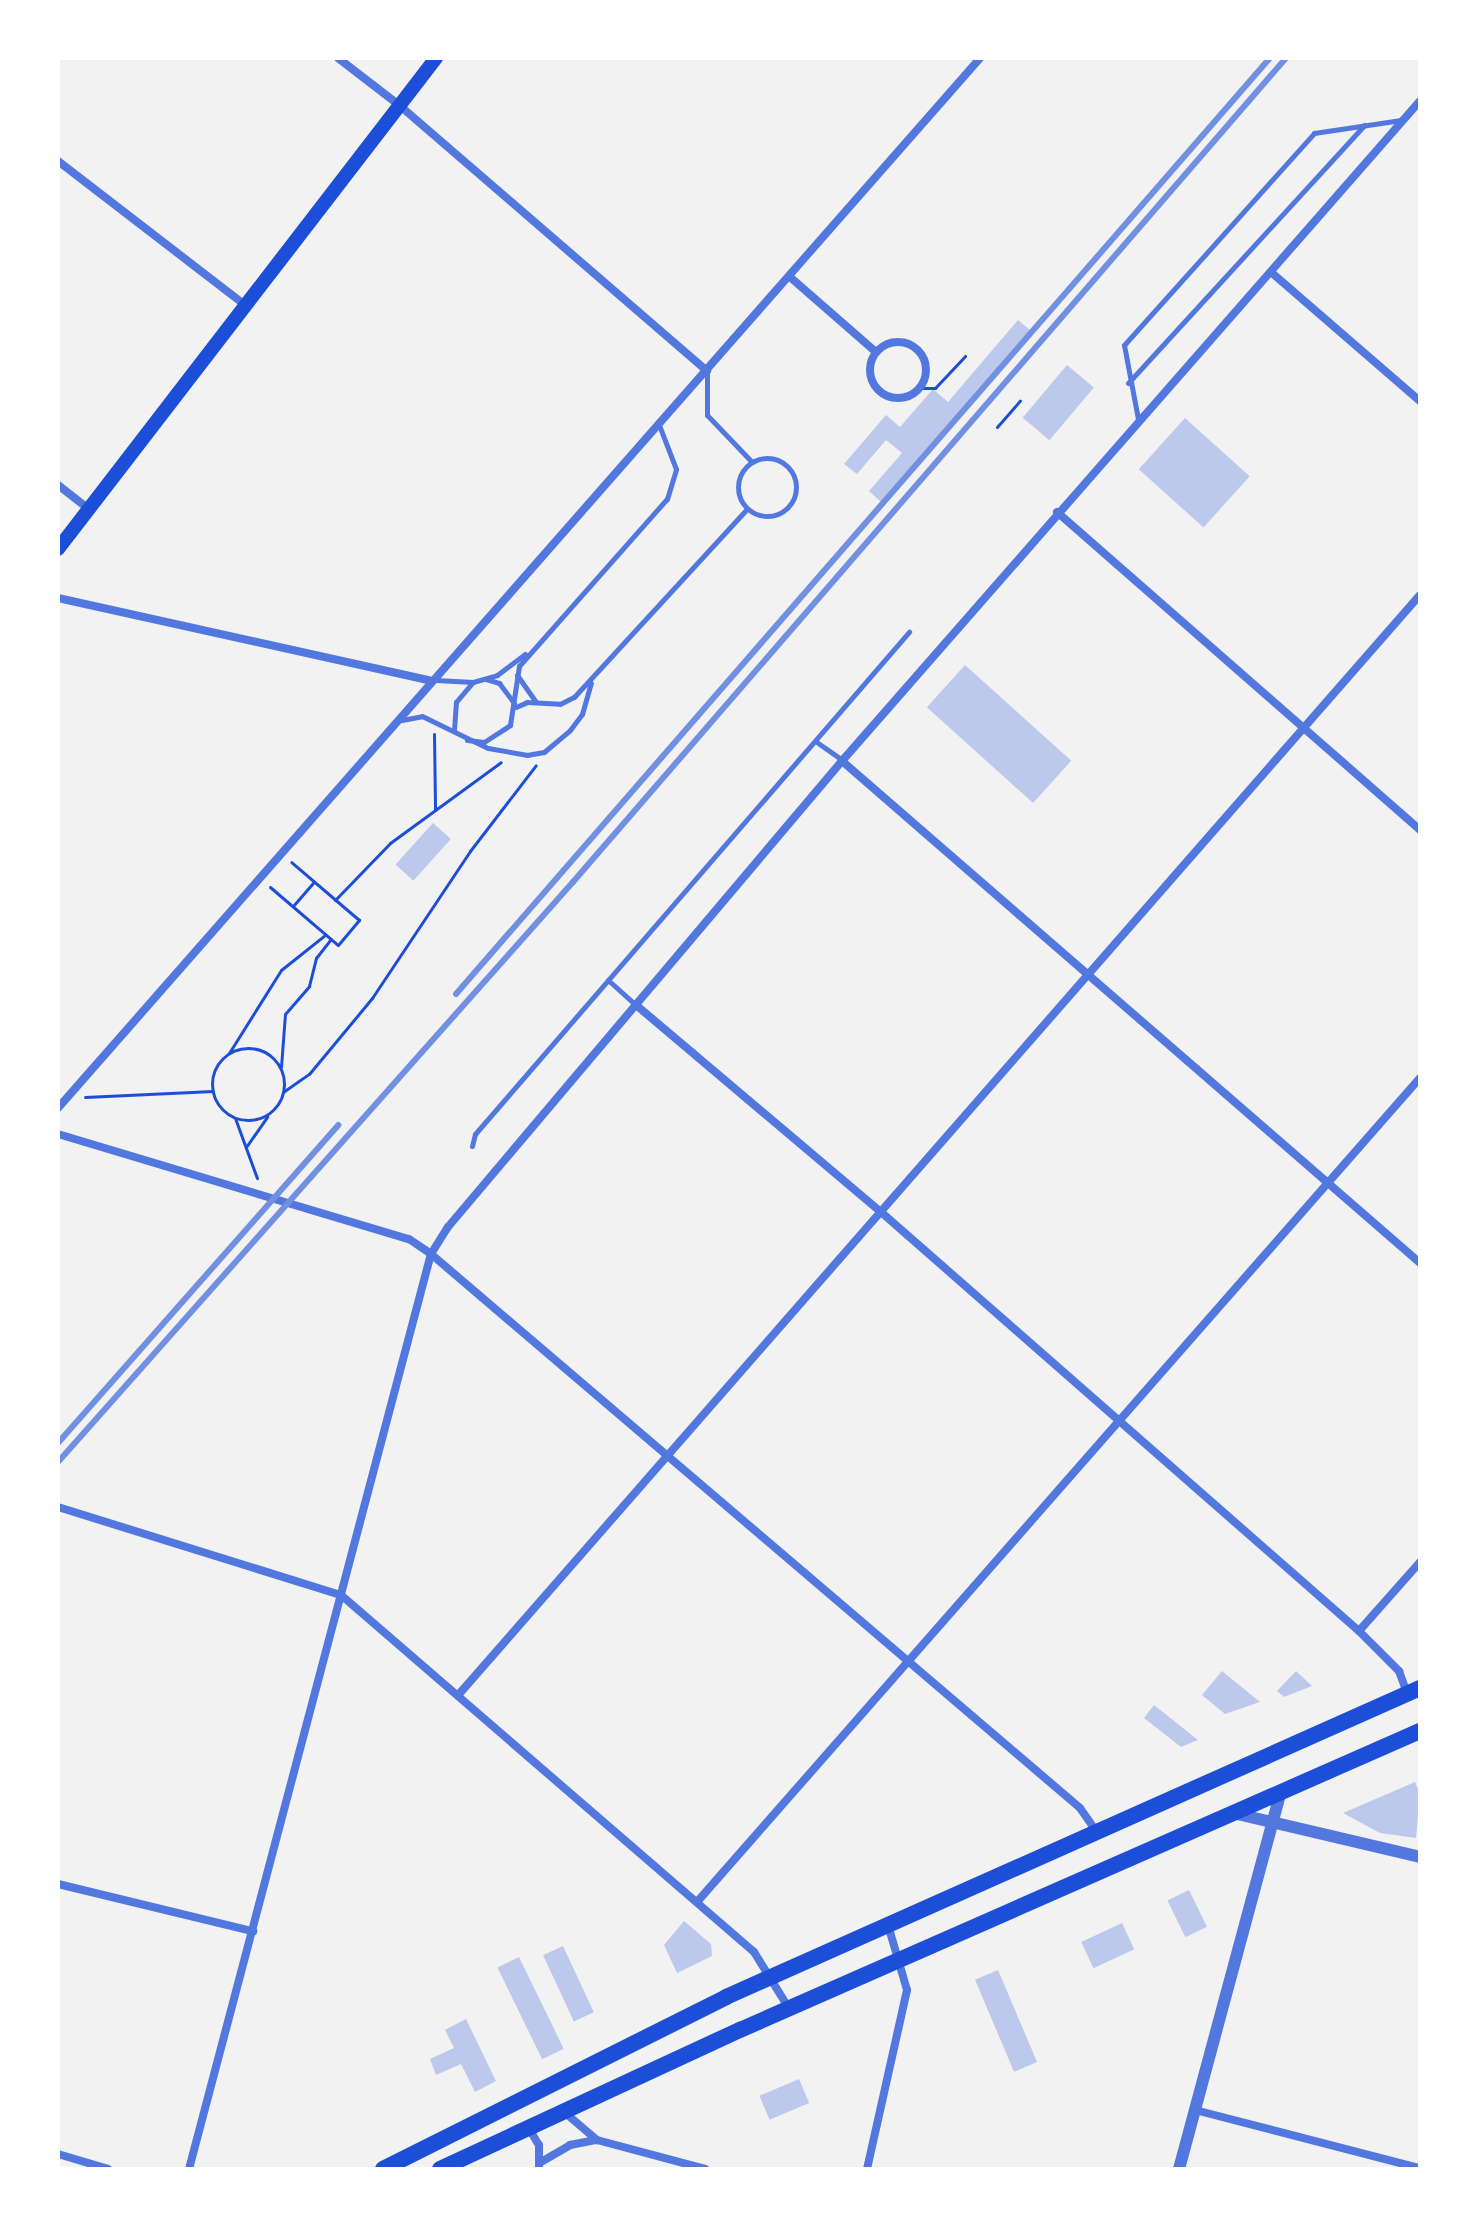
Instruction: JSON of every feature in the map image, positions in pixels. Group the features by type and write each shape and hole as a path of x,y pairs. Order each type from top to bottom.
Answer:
{"main road":[{"path":"58,549 436,58"},
{"path":"383,2169 771,1977 1414,1690"},
{"path":"440,2169 563,2111 1420,1731"}],"street":[{"path":"338,58 399,105 707,371"},
{"path":"58,1108 429,680 707,371 980,58"},
{"path":"189,2169 431,1254 448,1227 842,761 1138,419 1272,273 1420,101"},
{"path":"58,161 246,306"},
{"path":"1272,273 1420,401"},
{"path":"790,277 876,352"},
{"path":"900,342 916,348 926,372 920,388 904,398 885,395 870,371 876,352 900,342"},
{"path":"58,485 89,509"},
{"path":"1057,512 1420,830"},
{"path":"460,1693 1420,595"},
{"path":"58,598 429,680"},
{"path":"842,761 1420,1263"},
{"path":"636,1005 881,1212 1359,1631 1414,1690"},
{"path":"697,1902 909,1665 1420,1078"},
{"path":"58,1134 409,1239 431,1254 1080,1808 1096,1831"},
{"path":"58,1507 341,1595 460,1693 754,1952 790,2010"},
{"path":"1359,1631 1420,1562"},
{"path":"1179,2169 1281,1792"},
{"path":"1233,1813 1420,1857"},
{"path":"58,1884 253,1931"},
{"path":"867,2169 907,1990 902,1961 888,1925"},
{"path":"1195,2110 1420,2168"},
{"path":"563,2111 597,2140 705,2169"},
{"path":"528,2127 539,2145 540,2165"},
{"path":"540,2165 570,2145 597,2140"},
{"path":"58,2154 108,2169"}],"lane":[{"path":"1138,419 1128,384 1124,345 1301,147 1328,128 1402,120"},
{"path":"1128,384 1347,137 1364,125"},
{"path":"707,371 707,415 752,462"},
{"path":"467,740 484,742 499,736 510,725 516,707 517,674 529,651 667,499 676,469 659,425"},
{"path":"774,457 785,463 797,489 793,501 771,516 745,511 738,489 752,462 774,457"},
{"path":"516,707 536,702 560,704 591,682 745,511"},
{"path":"472,1146 475,1134 818,743 909,632"},
{"path":"429,680 473,682 485,679 529,651"},
{"path":"517,674 536,702"},
{"path":"485,679 508,691 516,707"},
{"path":"454,731 456,702 473,682"},
{"path":"393,723 422,716 467,740 513,753 536,753 570,730 582,714 591,682"},
{"path":"818,743 842,761"},
{"path":"608,980 636,1005"}],"path":[{"path":"920,388 935,388 965,356"},
{"path":"997,427 1020,401"},
{"path":"433,720 435,810"},
{"path":"335,900 377,854 513,753"},
{"path":"246,1148 283,1092 309,1074 372,998 470,851 536,769 536,753"},
{"path":"258,877 338,945 359,920 280,852"},
{"path":"293,907 314,882"},
{"path":"269,1114 235,1118 225,1112 213,1091 216,1069 281,970 325,935"},
{"path":"283,1092 282,1022 309,986 316,958 331,939"},
{"path":"227,1056 255,1049 282,1071"},
{"path":"66,1097 213,1091"},
{"path":"235,1118 263,1193"}],"building":[{"path":"1018,320 1030,330 881,502 869,491 902,453 886,440 857,474 844,464 886,415 900,427 933,389 948,402"},
{"path":"1067,365 1094,387 1049,440 1023,418"},
{"path":"1185,418 1250,476 1203,527 1139,469"},
{"path":"965,665 1071,761 1033,803 927,707"},
{"path":"433,823 451,839 413,881 396,865"},
{"path":"1222,1671 1260,1702 1225,1714 1202,1695"},
{"path":"1296,1671 1312,1686 1284,1697 1277,1691"},
{"path":"1154,1705 1198,1740 1181,1747 1144,1718"},
{"path":"1415,1782 1420,1794 1416,1838 1380,1833 1343,1813"},
{"path":"1189,1890 1207,1927 1185,1937 1167,1901"},
{"path":"684,1921 711,1944 712,1956 677,1973 664,1945"},
{"path":"1122,1923 1134,1949 1093,1968 1081,1942"},
{"path":"563,1946 594,2012 574,2021 543,1955"},
{"path":"519,1957 564,2049 542,2059 497,1968"},
{"path":"998,1970 1037,2062 1014,2072 975,1980"},
{"path":"466,2019 496,2081 475,2092 461,2064 436,2075 430,2059 454,2048 445,2030"},
{"path":"799,2079 809,2103 770,2120 759,2096"}],"railway":[{"path":"456,994 1270,58"},
{"path":"58,1462 573,882 1286,58"},
{"path":"58,1443 338,1125"}]}
